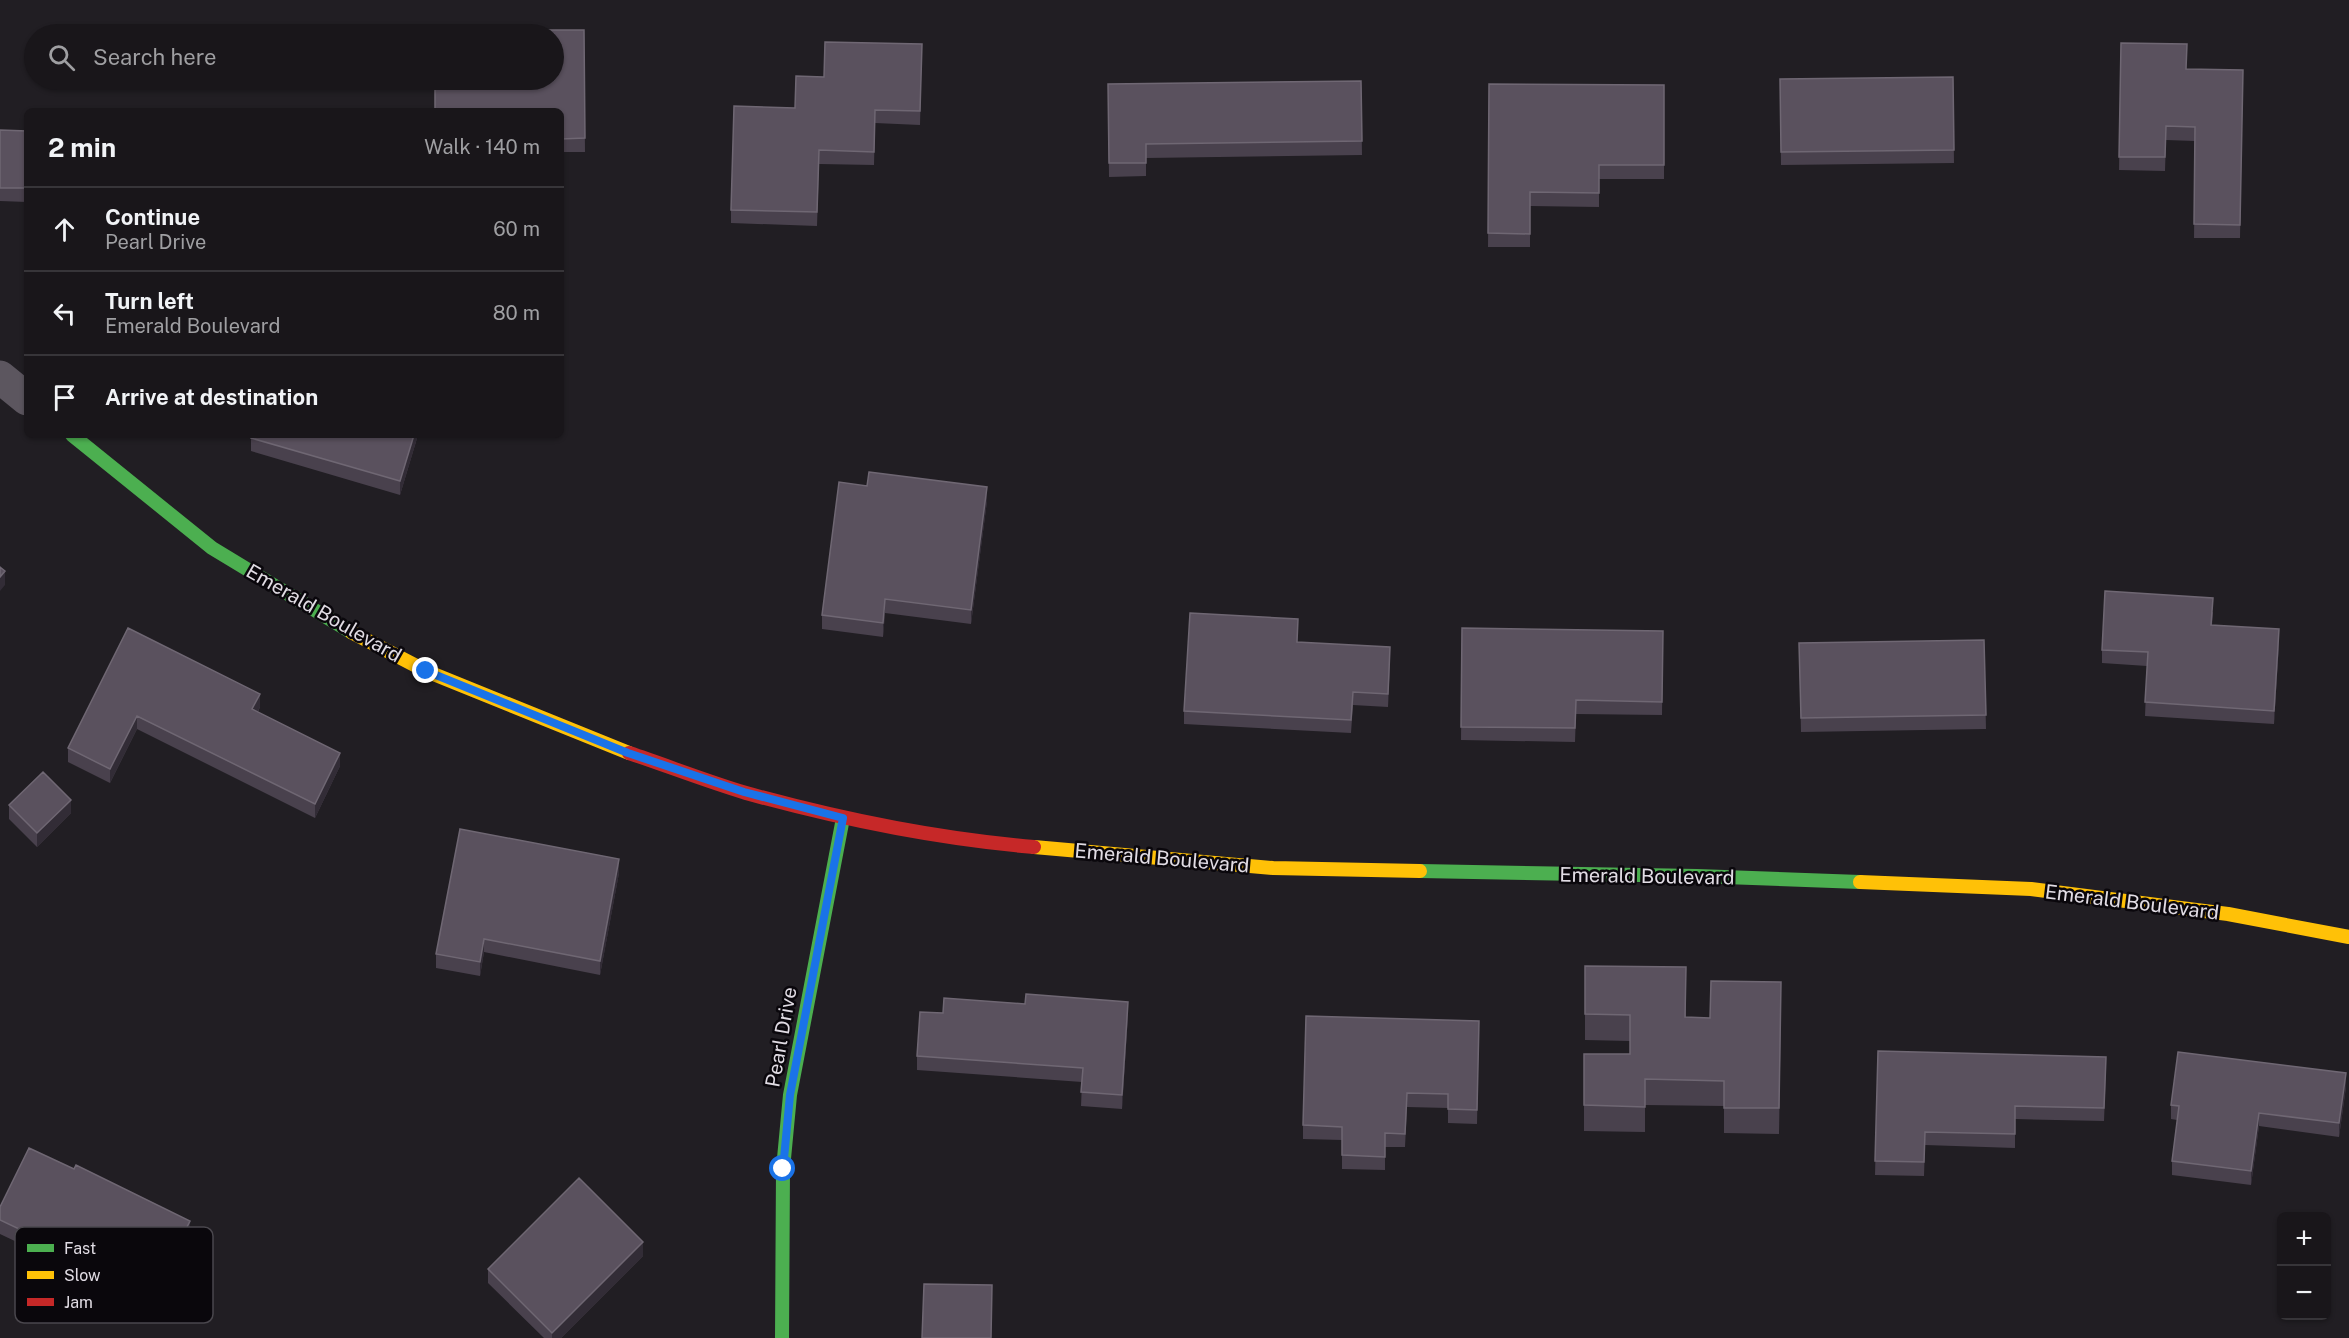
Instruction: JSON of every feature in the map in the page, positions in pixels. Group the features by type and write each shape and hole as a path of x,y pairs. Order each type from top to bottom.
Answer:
{"street":[{"path":"0,377 24,397"},
{"name":"Emerald Boulevard","path":"76,438 212,548 351,632 426,671 628,753 744,792 843,818 987,843 1273,868 1697,876 2031,890 2228,914 2349,937"},
{"name":"Pearl Drive","path":"782,1338 783,1169 790,1095 843,818"}],"building":[{"path":"564,30 584,30 585,138 564,139 564,108 435,108 435,90 564,90"},
{"path":"825,42 922,44 920,111 875,110 874,152 819,150 817,212 731,210 734,106 795,108 796,76 824,77"},
{"path":"2121,43 2187,44 2186,69 2243,70 2240,225 2194,224 2195,127 2166,126 2165,157 2119,157"},
{"path":"1953,77 1954,150 1781,152 1780,79"},
{"path":"1361,81 1362,141 1146,144 1146,163 1109,163 1108,84"},
{"path":"1489,84 1664,85 1664,165 1599,165 1599,193 1530,192 1530,234 1488,233"},
{"path":"0,130 24,131 24,188 0,188"},
{"path":"251,438 413,438 400,481"},
{"path":"869,472 987,487 971,610 885,599 883,623 822,615 839,482 867,486"},
{"path":"0,567 5,571 0,577"},
{"path":"2105,591 2213,598 2211,625 2279,629 2274,711 2145,702 2148,652 2102,650"},
{"path":"1190,613 1298,619 1297,642 1390,647 1388,694 1353,692 1351,720 1184,711"},
{"path":"128,628 260,694 252,709 340,753 315,804 137,716 110,769 68,748"},
{"path":"1462,628 1663,631 1662,702 1576,700 1575,728 1461,727"},
{"path":"1984,640 1986,715 1801,718 1799,643"},
{"path":"43,772 71,800 37,833 9,805"},
{"path":"460,829 619,859 600,961 484,939 480,962 436,954"},
{"path":"1585,966 1686,967 1685,1017 1710,1018 1711,981 1781,982 1779,1108 1724,1108 1724,1081 1645,1079 1645,1107 1584,1105 1584,1054 1630,1054 1630,1015 1585,1014"},
{"path":"1026,994 1128,1002 1122,1095 1081,1092 1083,1068 917,1056 920,1012 943,1013 944,998 1025,1004"},
{"path":"1306,1016 1479,1021 1477,1110 1448,1109 1448,1094 1407,1093 1405,1134 1385,1133 1385,1157 1342,1155 1342,1127 1303,1125"},
{"path":"1878,1051 2106,1057 2104,1108 2015,1106 2015,1134 1925,1132 1924,1162 1875,1161"},
{"path":"2178,1052 2346,1073 2339,1123 2259,1113 2251,1171 2172,1161 2179,1106 2171,1105"},
{"path":"29,1148 74,1169 76,1165 190,1221 187,1227 15,1227 0,1220 0,1207"},
{"path":"579,1178 643,1242 552,1333 488,1269"},
{"path":"924,1284 992,1285 991,1338 922,1338"}],"traffic: fast":[{"path":"76,438 212,548 351,632"},
{"path":"782,1338 783,1169 790,1095 843,818"},
{"path":"1420,871 1697,876 1860,882"}],"traffic: slow":[{"path":"351,632 426,671 629,753"},
{"path":"1034,847 1273,868 1420,871"},
{"path":"1860,882 2031,889 2228,914 2349,937"}],"traffic: jam":[{"path":"629,753 716,784 817,811 889,827 961,839 1034,847"}],"route":[{"path":"426,671 628,753 744,792 843,818 790,1095 783,1169"}]}
